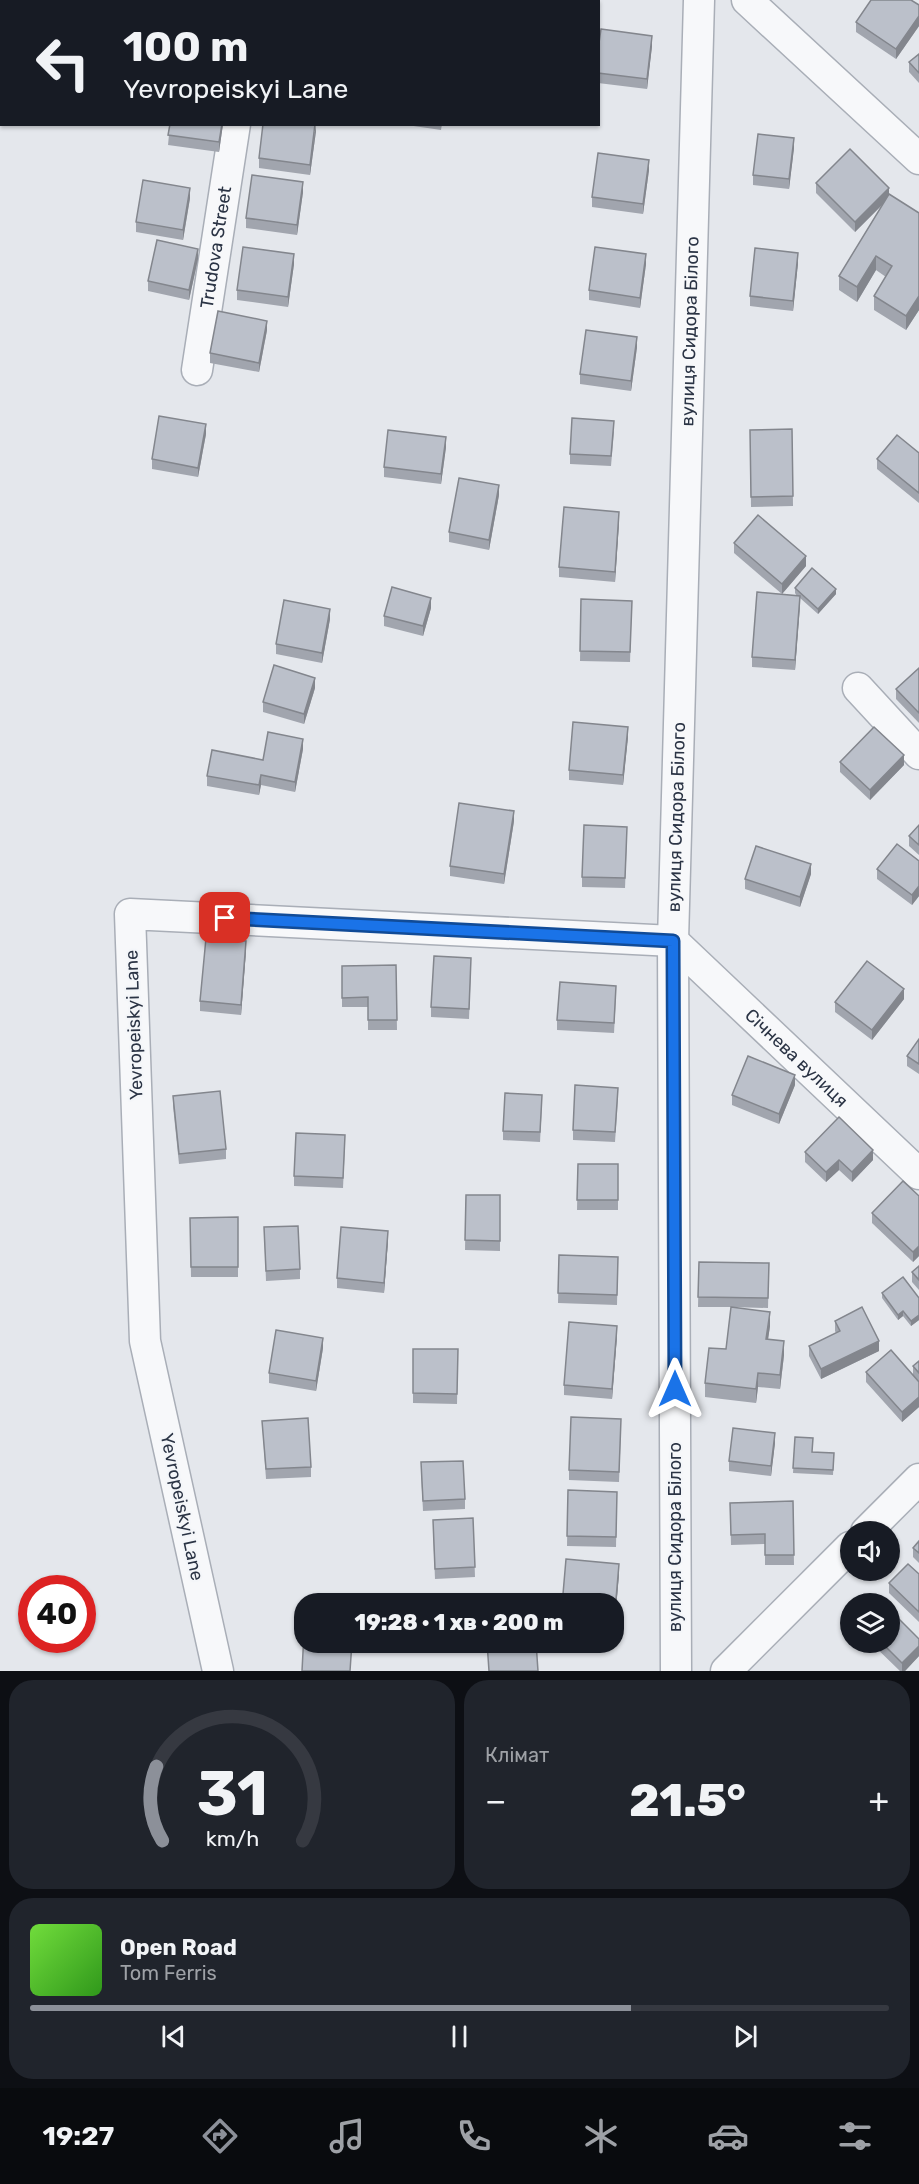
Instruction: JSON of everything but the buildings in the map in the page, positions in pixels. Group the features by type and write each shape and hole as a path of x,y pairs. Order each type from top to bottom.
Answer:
{"street":[{"name":"вулиця Сидора Білого","path":"676,1671 673,941 699,0"},
{"path":"747,0 919,159"},
{"name":"Trudova Street","path":"196,370 235,126"},
{"path":"858,688 919,754"},
{"name":"Yevropeiskyi Lane","path":"218,1671 145,1341 130,914 673,941"},
{"name":"Січнева вулиця","path":"673,941 919,1174"},
{"path":"877,1521 919,1479"},
{"path":"726,1671 840,1557"}],"route":[{"path":"225,918 673,941 675,1389"}]}
